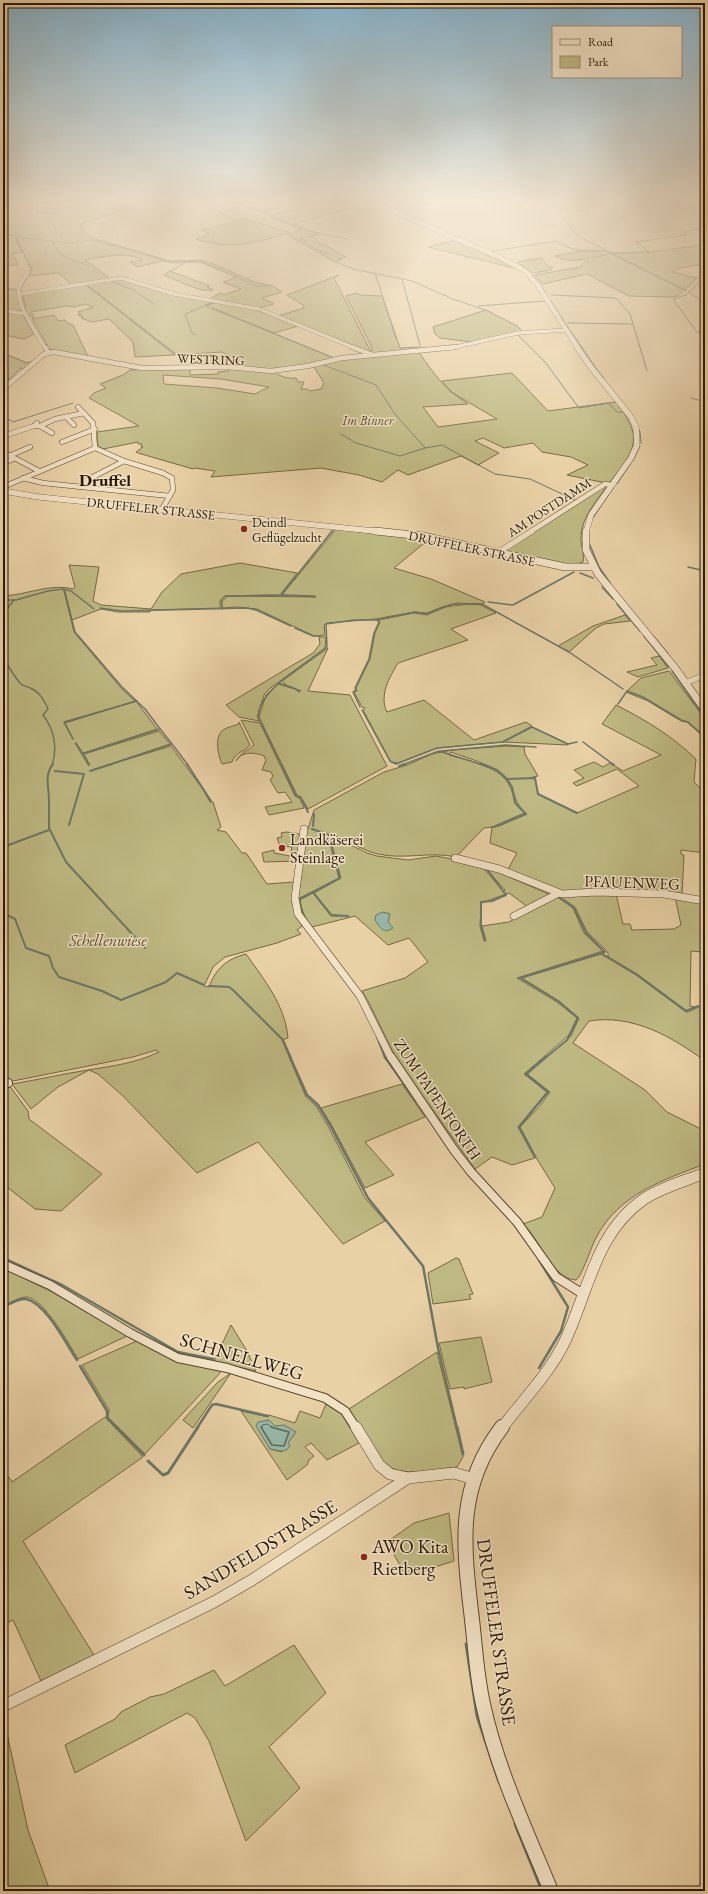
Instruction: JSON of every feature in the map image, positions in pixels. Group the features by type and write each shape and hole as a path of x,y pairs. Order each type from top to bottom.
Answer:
{"street":[{"path":"3,389 48,352 30,318 24,312 19,289"},
{"name":"WESTRING","path":"20,294 49,289"},
{"name":"WESTRING","path":"159,289 174,294 259,309 373,355"},
{"name":"AM POSTDAMM","path":"541,289 590,366 628,412 636,427 637,438 634,451 591,515 586,528 584,542 593,567"},
{"path":"3,310 20,313 24,312"},
{"name":"WESTRING","path":"48,352 66,353 134,367 228,367 262,371 308,366 342,358 445,349 518,333 567,330"},
{"path":"78,407 93,423 95,429 95,448"},
{"path":"3,436 84,413"},
{"path":"66,417 74,425"},
{"path":"41,424 52,433"},
{"path":"62,442 95,429"},
{"path":"3,463 30,447"},
{"path":"3,490 23,478 95,448 124,461 170,476 174,481 170,496 162,509"},
{"path":"3,452 39,471"},
{"path":"79,487 87,480 124,461"},
{"path":"23,478 43,483 170,496"},
{"name":"AM POSTDAMM","path":"498,552 605,484 612,485"},
{"name":"DRUFFELER STRASSE","path":"3,490 40,497 417,535 565,567 593,567"},
{"path":"593,567 705,710"},
{"path":"685,683 705,675"},
{"name":"ZUM PAPENFORTH","path":"304,829 302,835 295,898 298,914 306,928 323,946 360,996 394,1064 454,1150 517,1222 556,1277 583,1294"},
{"name":"PFAUENWEG","path":"455,858 499,869 557,894"},
{"name":"PFAUENWEG","path":"514,916 557,894 596,892 664,894 705,901"},
{"name":"DRUFFELER STRASSE","path":"551,1891 503,1769 485,1713 464,1559 466,1513 474,1478 483,1456 495,1435 550,1368 563,1345 602,1246 612,1229 626,1213 657,1192 705,1173"},
{"name":"SCHNELLWEG","path":"3,1264 50,1285 130,1333 178,1358 227,1368 325,1398 344,1411 351,1419 379,1465 390,1474 408,1478"},
{"name":"SANDFELDSTRASSE","path":"3,1706 214,1602 252,1580 408,1478 454,1473 474,1478"}],"green space":[{"path":"3,289 18,290 22,311 3,309"},
{"path":"55,289 92,289 175,355 135,357 133,342 109,319 92,322 81,318 83,317 78,315 81,314 78,312 93,307 85,304 74,307 65,306 31,312 35,317 32,317 27,314 23,295"},
{"name":"Im Binner","path":"93,289 153,289 172,295 214,302 205,305 206,306 215,303 225,303 251,308 298,326 274,333 212,308 334,358 419,352 435,375 448,389 442,381 512,373 548,411 616,402 631,425 633,443 631,452 626,461 610,482 606,483 567,475 588,465 571,457 542,452 533,443 504,448 483,438 475,441 499,453 478,465 461,456 408,475 398,470 382,482 359,475 321,468 211,477 215,471 193,469 138,453 136,452 143,447 141,447 142,444 138,444 138,442 103,449 98,446 97,432 139,426 89,398 94,393 106,388 100,384 123,375 130,370 190,368 190,375 218,374 218,372 229,371 228,368 274,371 281,376 296,378 298,382 304,382 301,389 307,389 310,391 321,389 324,383 314,367 271,370 223,366 239,361 222,352 177,355","holes":["163,375 221,379 269,387 255,394 217,388 164,384","454,394 497,419 438,427 423,407 468,404"]},
{"path":"240,289 278,289 282,292 262,298 274,304 259,308 210,299 220,293 224,295"},
{"path":"302,289 340,289 370,352 278,316 304,308 303,305 287,295"},
{"path":"616,289 685,290 677,296 670,297 629,296"},
{"path":"357,293 360,295 382,296 400,348 418,347 419,350 372,353 372,348 346,296"},
{"path":"3,310 23,315 34,334 24,339 3,335"},
{"path":"486,310 517,326 523,332 472,342 440,338 435,334 433,327"},
{"path":"54,315 58,321 65,320 67,323 73,325 88,357 49,349 32,319"},
{"path":"3,353 30,364 23,369 21,368 3,385"},
{"path":"603,486 607,486 590,510 582,529 581,539 583,562 567,564 506,551 506,549"},
{"path":"336,529 428,540 394,568 431,579 485,602 483,604 457,603 427,613 414,612 375,619 327,623 324,625 325,635 314,636 257,609 238,607 222,608 222,601 228,596 316,597 282,595"},
{"name":"Schellenwiese","path":"240,563 297,573 280,595 225,596 220,601 220,608 151,610 150,612 118,612 101,609 72,620 64,591 74,632 121,688 135,701 64,723 73,739 65,723 136,701 157,729 83,753 75,743 88,765 90,765 84,754 159,731 170,744 92,770 171,746 202,788 210,802 213,802 221,827 217,830 226,832 242,853 246,853 267,884 294,882 295,914 302,926 297,930 301,934 277,943 225,957 213,967 204,986 209,987 215,975 223,965 239,956 246,954 273,994 283,1015 286,1026 288,1038 282,1040 306,1097 316,1106 328,1126 365,1198 385,1221 343,1244 258,1142 197,1173 123,1096 98,1074 89,1070 58,1087 31,1109 12,1084 69,1073 124,1064 159,1052 156,1050 133,1057 8,1082 3,1067 3,596 56,587 73,589 75,587 69,565 99,567 93,601 101,605 151,609 162,592 181,574"},
{"path":"469,604 481,605 496,613 451,629 468,640 398,663 386,687 384,699 387,712 424,700 474,740 526,722 532,726 502,742 437,748 398,763 391,762 363,710 365,708 362,707 354,692 357,691 356,688 370,659 375,633 380,622 378,620 414,613 427,615 444,607"},
{"path":"625,615 630,621 604,624 596,628 569,652 558,646 593,626"},
{"path":"319,637 326,637 325,648 269,689 264,695 257,717 259,721 239,717 226,705 313,653 320,644"},
{"path":"328,648 308,691 350,695 387,766 308,809 301,797 297,795 259,717 266,695 278,684 301,691 286,685 282,681"},
{"path":"659,656 668,668 638,677 627,672 657,665 651,658"},
{"path":"669,671 705,719 705,738 687,722 681,721 648,701 626,692 641,678"},
{"path":"616,705 658,729 678,743 696,759 694,782 701,789 705,788 705,853 681,850 681,854 684,855 682,896 563,893 507,871 517,853 490,843 492,827 484,828 456,857 446,855 388,856 365,850 341,838 328,834 339,879 298,899 307,832 314,810 384,772 407,765 432,754 452,750 507,746 524,747 525,754 538,776 529,778 535,778 538,794 577,813 639,786 617,769 577,786 573,783 584,778 574,770 594,762 603,767 610,763 623,771 661,755 602,724","holes":["451,752 490,767 504,775 511,785 519,805 527,814 499,826 492,827 524,813 516,804 506,780 499,774 484,765 449,755"]},
{"path":"241,720 260,723 295,796 299,797 304,808 269,815 265,807 292,802 285,792 278,793 270,780 273,776 271,772 262,770 266,760 264,756 248,753 242,755 236,761 240,756 254,745"},
{"path":"239,722 250,745 235,756 232,762 222,764 218,751 218,737 223,730 239,724"},
{"path":"532,727 568,744 568,745 503,742"},
{"path":"286,832 300,835 297,861 264,862 262,853 274,850 274,853 290,856 292,847 280,846 277,838 282,837 281,833"},
{"path":"330,838 343,841 367,853 377,856 408,860 436,856 487,866 484,869 503,891 505,890 487,870 488,868 551,895 528,907 509,893 481,903 480,926 484,941 486,941 482,926 509,922 556,896 573,908 584,933 603,951 517,978 557,1002 577,1018 569,1035 524,1074 547,1092 518,1127 535,1158 512,1165 492,1157 475,1169 397,1060 362,991 405,978 428,962 409,938 388,945 355,916 312,927 307,921 300,900 313,893 331,916 349,916 332,915 314,893 341,878"},
{"path":"616,894 623,924 630,924 632,930 674,929 681,925 675,897 705,902 705,934 703,934 702,952 691,951 690,1006 695,1007 687,1011 637,974 608,957 608,953 605,949 587,932 575,907 559,896"},
{"path":"601,954 636,975 686,1012 700,1007 705,1007 705,1061 679,1043 665,1036 636,1024 620,1021 589,1021 573,1043 645,1090 667,1112 705,1131 705,1164 644,1190 618,1209 597,1236 579,1277 576,1280 568,1278 553,1266 523,1224 542,1217 555,1188 520,1127 539,1107 550,1092 527,1074 571,1036 579,1018 559,1001 522,978"},
{"path":"402,1084 425,1117 365,1142 394,1175 365,1188 321,1108"},
{"path":"9,1085 28,1111 29,1119 102,1174 61,1211 35,1209 3,1184 3,1086"},
{"path":"456,1258 459,1259 473,1294 469,1295 471,1299 433,1304 428,1273"},
{"path":"3,1268 52,1292 127,1336 78,1359 56,1323 41,1305 34,1300 24,1297 3,1306"},
{"path":"231,1325 247,1351 256,1371 214,1361"},
{"path":"481,1337 492,1382 464,1389 464,1387 450,1389 439,1343"},
{"path":"137,1341 175,1361 220,1370 220,1373 145,1454 108,1417 109,1410 82,1365"},
{"path":"437,1352 463,1457 457,1467 418,1472 400,1471 391,1468 383,1463 349,1409"},
{"path":"231,1373 193,1428 183,1420 218,1382"},
{"path":"326,1404 341,1413 359,1443 327,1460 311,1443 305,1447 314,1456 309,1460 307,1465 287,1480 241,1411 268,1417 269,1415 295,1423 300,1411 320,1418","holes":["268,1420 275,1426 282,1452 270,1449"]},
{"path":"105,1417 143,1457 23,1541 94,1655 41,1681 13,1620 3,1625 3,1469 12,1482"},
{"path":"449,1513 454,1561 406,1576 387,1542 414,1523"},
{"path":"294,1645 326,1693 269,1747 300,1788 246,1841 209,1741 195,1718 187,1713 75,1773 65,1745 115,1719 121,1712 150,1697 164,1694 214,1670 225,1686"},
{"path":"3,1715 28,1830 50,1891 3,1891"}],"water":[{"path":"383,912 390,914 388,922 393,928 387,931 382,929 375,920 376,915"},
{"path":"269,1420 275,1426 284,1425 296,1432 288,1443 290,1446 286,1450 281,1451 270,1449 256,1426 258,1422"}],"waterway":[{"path":"92,289 175,355"},
{"path":"132,289 154,304"},
{"path":"380,289 396,338"},
{"path":"405,289 421,349"},
{"path":"431,289 485,310"},
{"path":"544,289 546,293"},
{"path":"689,292 705,303"},
{"path":"689,292 686,295 673,299 696,331 705,336"},
{"path":"552,295 616,298 630,314 647,371"},
{"path":"22,296 26,312"},
{"path":"547,296 550,300"},
{"path":"478,306 545,301"},
{"path":"551,301 559,314"},
{"path":"214,302 206,306 334,358 332,358"},
{"path":"196,335 192,333 185,314 205,306"},
{"path":"560,315 569,329"},
{"path":"568,323 632,324"},
{"path":"570,330 598,371"},
{"path":"517,334 545,362 579,408 608,403 617,412 623,412"},
{"path":"3,353 26,363 33,361"},
{"path":"321,364 376,385 395,414 425,448"},
{"path":"599,372 604,378"},
{"path":"691,398 705,402"},
{"path":"3,416 13,422 73,403"},
{"path":"635,420 640,432 641,443"},
{"path":"341,434 356,443 400,456 425,448"},
{"path":"425,448 442,445 495,474 530,479 575,500"},
{"path":"633,461 640,446"},
{"path":"617,484 631,463"},
{"path":"591,521 614,487"},
{"path":"281,595 332,531"},
{"path":"589,543 599,567 610,583"},
{"path":"688,567 705,571"},
{"path":"488,602 513,605 574,572"},
{"path":"580,573 593,578"},
{"path":"602,587 613,599"},
{"path":"14,600 48,591 63,589 71,591 94,609"},
{"path":"64,590 75,632 122,687 137,701"},
{"path":"222,609 221,600 225,596 281,595"},
{"path":"281,595 315,596"},
{"path":"3,600 14,600"},
{"path":"3,614 14,600"},
{"path":"377,620 415,612 427,614 453,604 482,604 569,652 623,689"},
{"path":"617,604 640,631"},
{"path":"100,608 122,611 222,609"},
{"path":"222,609 247,608 256,610 291,626"},
{"path":"279,683 327,647 326,624 354,620 377,620"},
{"path":"360,707 353,692 356,690 355,688 369,659 374,633 379,622 377,620"},
{"path":"295,628 313,636 320,636"},
{"path":"644,636 669,667"},
{"path":"654,637 668,654"},
{"path":"3,655 8,666 19,682 39,694 48,709 43,715 50,726 54,739 55,752 52,765"},
{"path":"672,671 705,718"},
{"path":"260,722 259,711 261,705 267,695 279,683"},
{"path":"279,683 296,689 299,692"},
{"path":"618,704 627,691 643,697 681,720 688,722 705,737"},
{"path":"73,739 64,722 137,701"},
{"path":"137,701 145,709 160,729"},
{"path":"362,710 390,761 396,764 437,748 503,742 532,727 568,744 577,742"},
{"path":"261,723 281,765"},
{"path":"83,754 160,729"},
{"path":"160,729 172,744"},
{"path":"583,742 614,765 612,764"},
{"path":"76,743 83,754"},
{"path":"112,764 172,744"},
{"path":"172,744 188,765"},
{"path":"441,751 506,745 536,747"},
{"path":"402,765 439,751 481,764"},
{"path":"83,754 89,765"},
{"path":"49,828 48,777 50,768 53,764"},
{"path":"90,771 112,764"},
{"path":"187,764 211,801"},
{"path":"281,764 296,796 301,798"},
{"path":"481,764 497,770 506,778 512,787 515,803 526,814 494,827"},
{"path":"55,771 84,774 69,825"},
{"path":"507,779 535,778 538,794 577,813"},
{"path":"302,800 308,812"},
{"path":"313,826 314,814"},
{"path":"3,847 49,830 49,828"},
{"path":"49,828 66,862 145,948"},
{"path":"312,829 327,834"},
{"path":"305,918 302,913 299,899 340,878 329,838"},
{"path":"485,940 481,926 481,902 492,901 506,895 486,868"},
{"path":"313,892 331,915 348,916"},
{"path":"557,896 574,908 586,933 605,952 601,953"},
{"path":"3,913 15,919 26,948 49,956 53,968 59,977 102,991 121,1000 166,982 177,973 204,985"},
{"path":"545,1058 567,1040 578,1018 558,1001 520,978 601,953"},
{"path":"601,953 636,974 686,1011 698,1006"},
{"path":"209,986 229,987 233,990 283,1040 291,1058"},
{"path":"377,1037 385,1058"},
{"path":"290,1057 307,1095 318,1105 330,1125 368,1198 423,1266 438,1348 457,1428"},
{"path":"385,1057 416,1101"},
{"path":"535,1157 519,1127 548,1092 526,1074 546,1057"},
{"path":"3,1258 62,1285 178,1352 213,1359"},
{"path":"539,1260 568,1307 561,1331 539,1368"},
{"path":"3,1307 20,1299 26,1299 33,1302 41,1308 55,1325 77,1360"},
{"path":"80,1366 107,1411 107,1418 144,1455"},
{"path":"197,1428 212,1405 216,1404 268,1416"},
{"path":"148,1461 163,1475 168,1473 198,1427"},
{"path":"457,1427 463,1454"},
{"path":"466,1644 477,1716 499,1782"},
{"path":"515,1824 542,1891"}],"place":[{"name":"Deindl Geflügelzucht","path":"244,529"},
{"name":"Landkäserei Steinlage","path":"282,848"},
{"name":"AWO Kita Rietberg","path":"364,1557"}],"district":[{"name":"Druffel","path":"105,480"}]}
